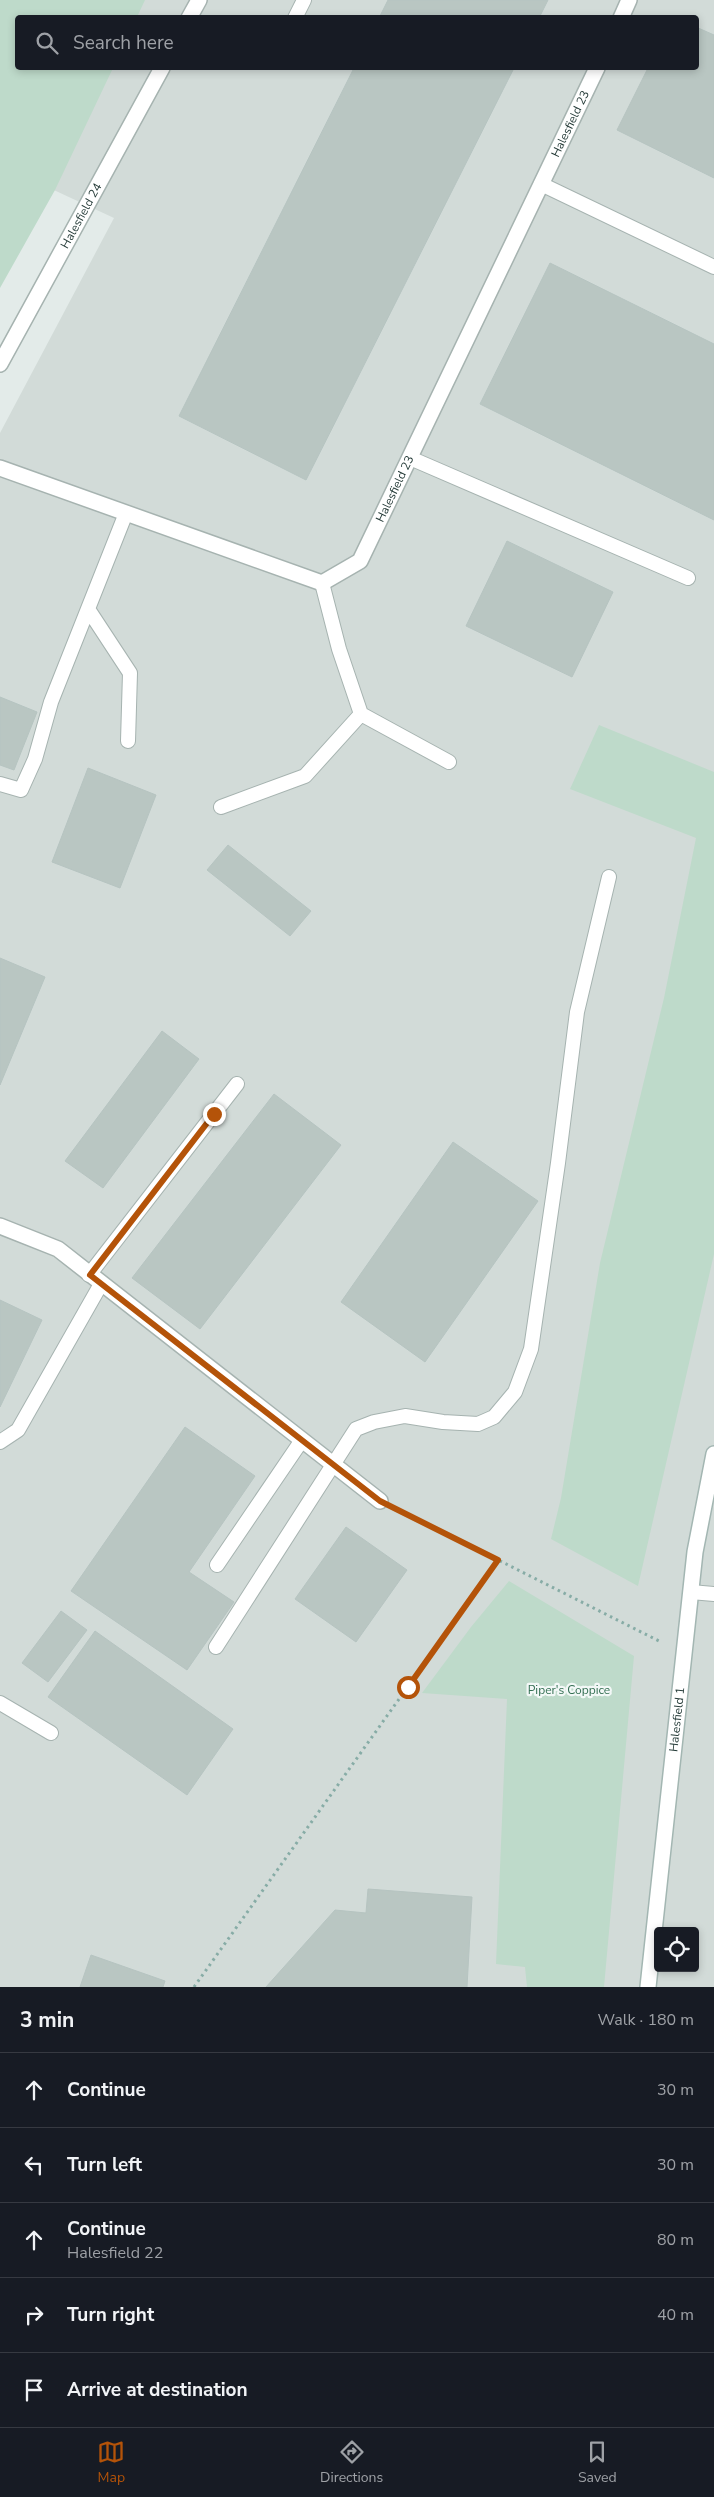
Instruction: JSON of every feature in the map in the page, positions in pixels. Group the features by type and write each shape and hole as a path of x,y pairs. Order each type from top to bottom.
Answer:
{"street":[{"path":"192,15 199,0"},
{"path":"622,15 629,0"},
{"name":"Halesfield 24","path":"0,364 161,70"},
{"name":"Halesfield 23","path":"322,583 360,561 596,70"},
{"path":"0,468 322,583"},
{"path":"0,1226 58,1249 380,1501"},
{"name":"Halesfield 1","path":"648,1987 695,1552 714,1454"}],"lane":[{"path":"297,15 304,0"},
{"path":"541,184 714,267"},
{"path":"410,458 688,578"},
{"path":"0,784 22,790 35,759 51,702 126,513"},
{"path":"322,583 339,649 361,714 449,762"},
{"path":"88,609 130,672 128,741"},
{"path":"221,807 305,776 361,714"},
{"path":"216,1647 356,1429 374,1422 405,1416 443,1422 478,1424 494,1417 516,1392 531,1349 558,1163 577,1012 609,877"},
{"path":"0,1442 18,1430 96,1279 237,1084"},
{"path":"217,1565 302,1440"},
{"path":"691,1592 714,1594"},
{"path":"0,1703 51,1733"}],"path":[{"path":"380,1501 684,1654"},
{"path":"194,1987 498,1560"}],"shaded area":[{"path":"0,0 714,0 714,1987 0,1987 0,433 114,218 0,165"}],"green space":[{"path":"0,0 145,0 138,15 15,15 15,70 112,70 55,190 0,288"},
{"path":"599,725 714,772 714,1254 638,1586 551,1539 561,1498 600,1263 664,998 696,838 570,789"},
{"name":"Piper's Coppice","path":"509,1581 634,1656 604,1987 527,1987 525,1967 496,1964 507,1699 422,1693 471,1627"}],"building":[{"path":"388,0 548,0 540,15 380,15"},
{"path":"699,28 714,35 714,178 617,130 647,70 699,70"},
{"path":"353,70 513,70 306,480 179,416"},
{"path":"550,263 714,344 714,520 480,404"},
{"path":"507,541 613,592 572,677 466,626"},
{"path":"0,697 37,712 14,770 0,765"},
{"path":"88,768 156,795 120,888 52,862"},
{"path":"228,845 311,911 290,936 207,870"},
{"path":"0,958 45,977 0,1085"},
{"path":"162,1031 199,1059 103,1188 65,1161"},
{"path":"274,1094 341,1145 200,1329 132,1278"},
{"path":"453,1142 538,1201 425,1362 341,1302"},
{"path":"0,1300 42,1320 0,1407"},
{"path":"185,1427 255,1476 189,1572 234,1602 187,1670 71,1591"},
{"path":"346,1527 407,1570 356,1642 295,1599"},
{"path":"61,1611 87,1630 48,1682 22,1663"},
{"path":"95,1631 233,1729 187,1795 48,1697"},
{"path":"368,1889 472,1897 467,1987 266,1987 335,1910 366,1913"},
{"path":"91,1955 165,1981 163,1987 80,1987"}],"route":[{"path":"214,1114 90,1275 380,1501 498,1560 408,1687"}]}
